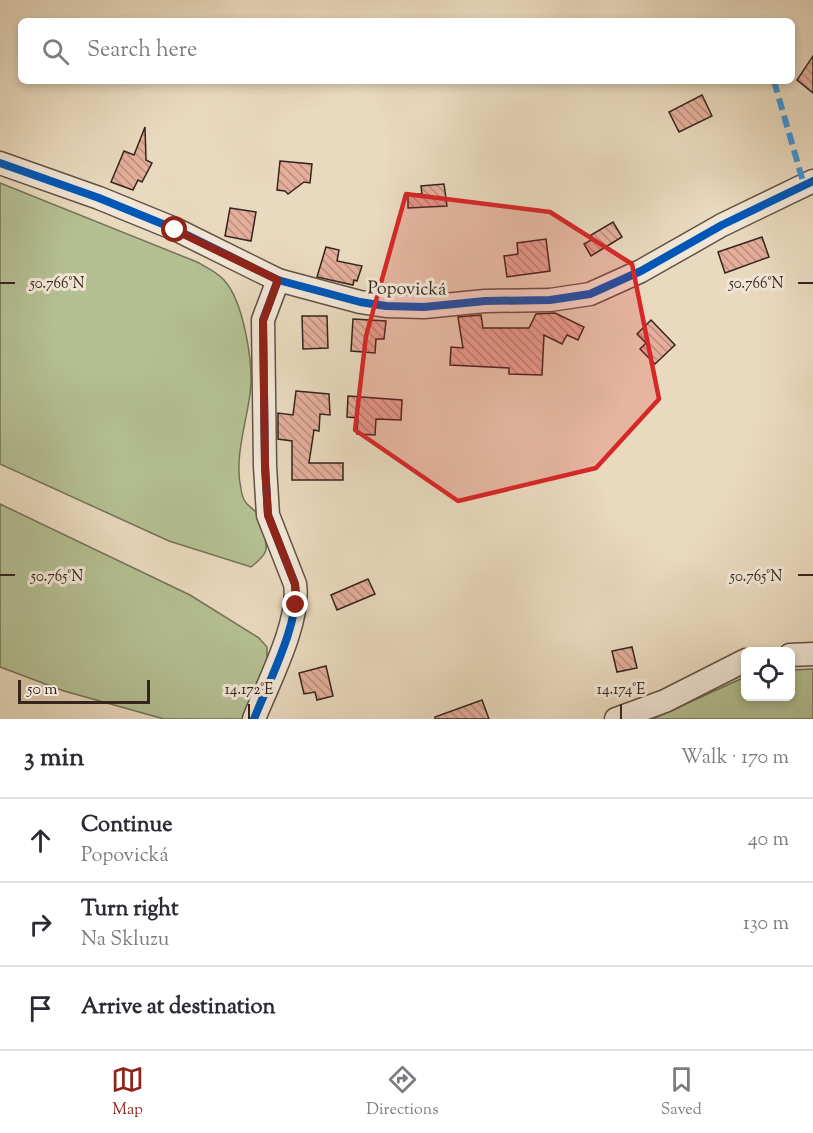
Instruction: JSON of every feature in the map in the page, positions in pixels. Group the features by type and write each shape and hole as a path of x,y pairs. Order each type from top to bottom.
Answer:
{"street":[{"name":"Popovická","path":"0,163 99,198 175,230 278,280 360,302 386,306 424,307 550,300 590,294 641,271 722,225 813,181"},
{"path":"254,719 287,640 297,594 268,515 265,466 263,321 278,280"},
{"path":"795,655 813,654"},
{"path":"616,719 665,701 741,663"}],"highlighted area":[{"path":"406,194 550,212 632,264 659,399 596,468 458,501 355,430 366,336"}],"green space":[{"path":"0,183 197,262 218,275 231,290 246,334 251,382 240,453 239,477 244,500 258,515 266,546 264,554 251,567 169,541 0,464"},
{"path":"0,504 190,595 259,638 267,647 267,665 244,719 164,719 64,691 0,667"},
{"path":"813,669 813,719 653,719 741,679 741,701 795,701 795,670"}],"building":[{"path":"813,56 813,93 797,80"},
{"path":"702,95 712,116 679,132 669,112"},
{"path":"145,127 146,160 152,163 142,182 138,180 133,190 111,182 124,151 134,155"},
{"path":"280,161 312,164 310,183 304,182 288,194 277,190"},
{"path":"444,184 447,206 408,208 408,194 422,194 421,186"},
{"path":"230,208 256,212 251,241 225,236"},
{"path":"613,222 622,237 591,256 584,244 593,239 591,235"},
{"path":"762,237 769,257 725,273 718,252"},
{"path":"546,239 550,271 507,277 504,256 518,254 517,243"},
{"path":"326,247 339,250 337,261 362,266 357,281 354,280 353,285 317,277"},
{"path":"555,313 584,327 578,340 567,335 562,344 544,335 542,375 509,374 509,368 450,365 451,347 463,348 458,317 481,315 483,328 529,328 536,314"},
{"path":"302,316 327,316 328,348 303,349"},
{"path":"353,319 386,321 384,339 376,339 375,353 351,351"},
{"path":"651,320 675,345 655,364 640,349 646,343 637,334"},
{"path":"296,391 329,394 330,415 320,414 319,431 314,430 309,463 343,463 343,480 292,480 292,441 278,439 278,413 293,415"},
{"path":"348,396 402,400 401,420 376,419 375,435 357,434 358,418 347,417"},
{"path":"368,579 375,594 337,610 331,595"},
{"path":"632,647 637,668 617,672 612,651"},
{"path":"326,666 333,696 317,700 315,692 304,694 299,673"},
{"path":"482,700 489,719 435,719 435,717"}],"marked path":[{"path":"775,84 804,185"}],"cycle path":[{"path":"0,163 99,198 175,229 278,280 360,302 386,306 424,307 485,301 550,300 590,294 641,271 722,225 813,181"},
{"path":"254,719 282,652 296,599 295,584 268,515 265,466 263,320 278,280"}],"route":[{"path":"175,230 278,280 263,321 265,466 268,515 295,584 296,605"}]}
